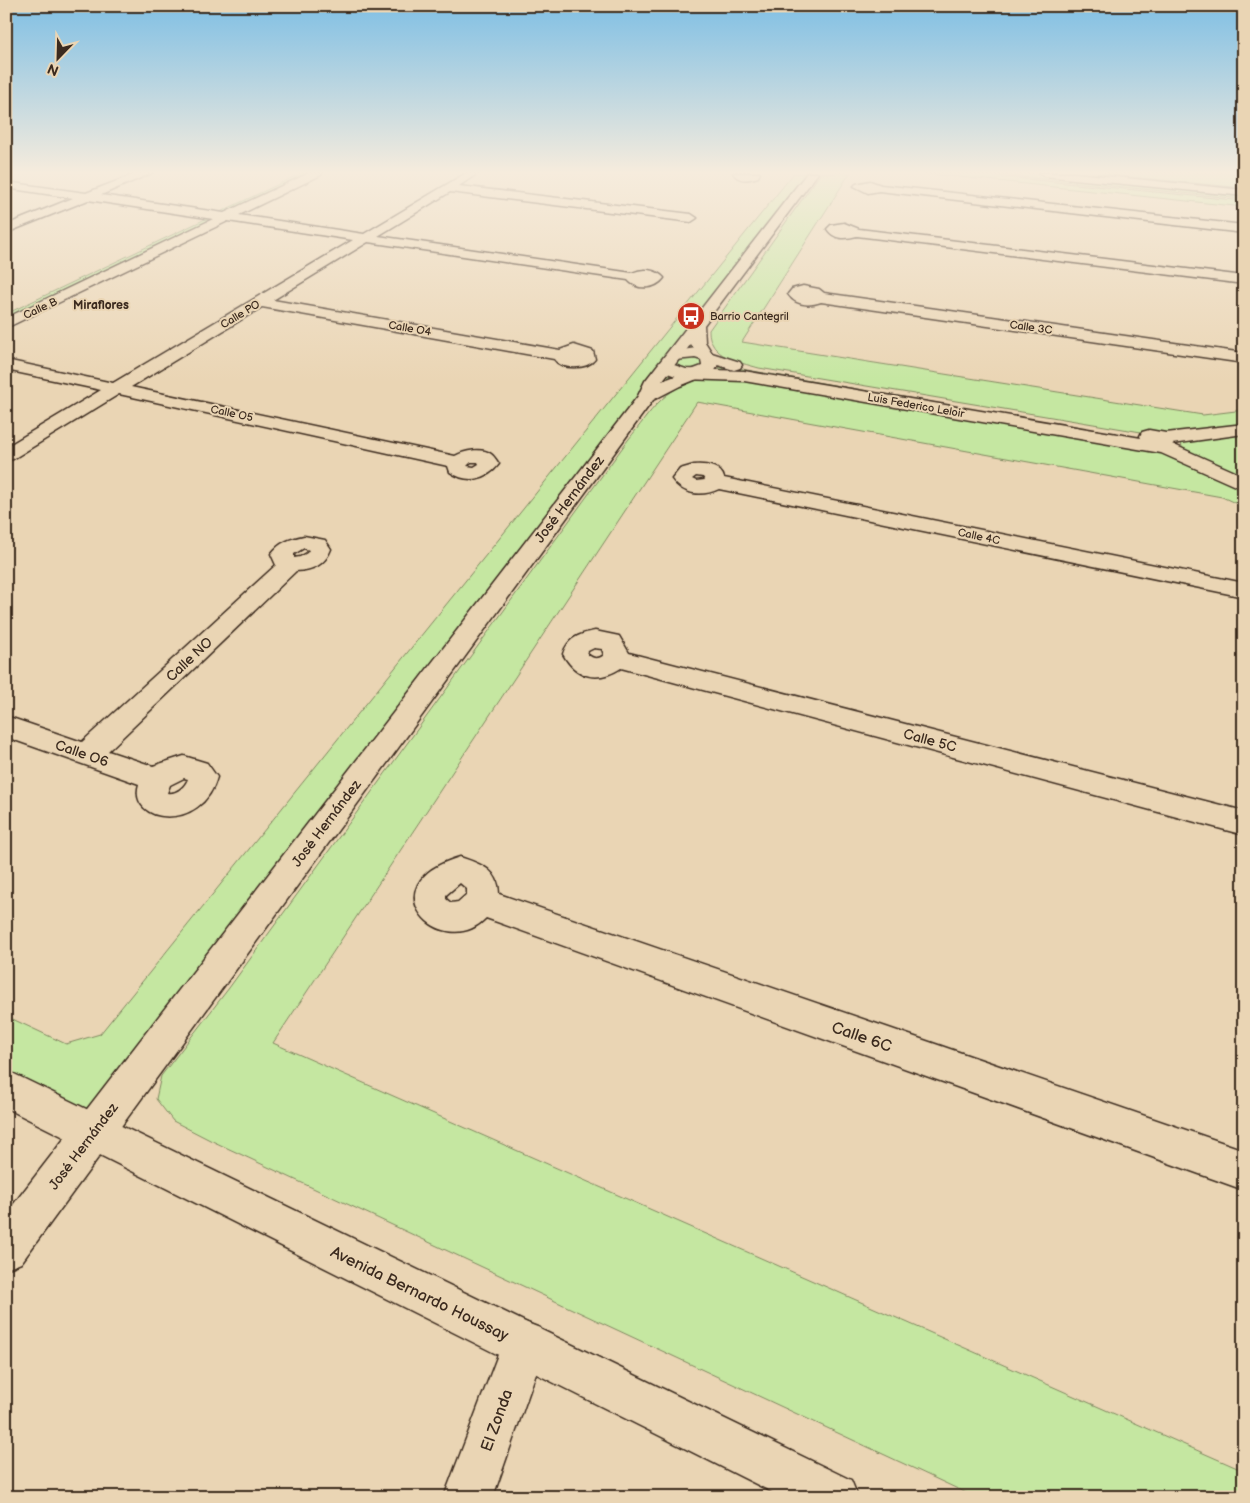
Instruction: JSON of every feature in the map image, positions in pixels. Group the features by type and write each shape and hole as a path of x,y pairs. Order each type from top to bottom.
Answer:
{"street":[{"name":"Calle B","path":"6,314 161,243"},
{"name":"Calle B","path":"6,324 167,243"},
{"name":"Calle PO","path":"6,455 357,243"},
{"path":"401,243 634,277"},
{"name":"José Hernández","path":"6,1248 646,397 651,385 760,243"},
{"path":"945,243 1244,280"},
{"name":"Calle 3C","path":"819,297 1244,358"},
{"name":"Calle O4","path":"260,302 561,354"},
{"path":"697,326 697,344 706,356"},
{"name":"Luis Federico Leloir","path":"1244,429 1166,443 744,376 684,374 670,361 684,353 706,356 747,368 1166,443 1244,484"},
{"name":"José Hernández","path":"646,397 674,382 708,370 711,364 706,356"},
{"name":"Calle O5","path":"6,365 458,462"},
{"name":"Calle 4C","path":"715,482 1244,590"},
{"name":"Calle NO","path":"87,754 291,564"},
{"name":"Calle 5C","path":"616,658 1244,823"},
{"name":"Calle O6","path":"6,726 157,779"},
{"name":"Calle 6C","path":"481,902 1244,1170"},
{"name":"Avenida Bernardo Houssay","path":"6,1088 834,1497"},
{"name":"El Zonda","path":"468,1497 524,1344"}],"green space":[{"path":"155,243 173,243 6,324 6,314"},
{"path":"737,243 760,243 697,326 711,364 659,389 94,1131 6,1088 6,1016 66,1044 100,1034"},
{"path":"771,243 805,243 742,342 1203,415 1244,410 1244,425 1169,434 1153,434 759,368 726,357 719,352 710,339 709,330"},
{"path":"722,364 747,370 1156,441 716,373"},
{"path":"702,379 741,379 1149,449 1171,455 1244,489 1244,507 1222,497 697,402 273,1043 1244,1471 1244,1497 975,1497 210,1140 173,1121 156,1099 161,1076 229,988 628,440 651,410 667,395 677,388"},
{"path":"1244,434 1244,478 1183,451 1181,443"}],"place":[{"name":"Barrio Cantegril","path":"691,316"}],"district":[{"name":"Miraflores","path":"101,305"}]}
